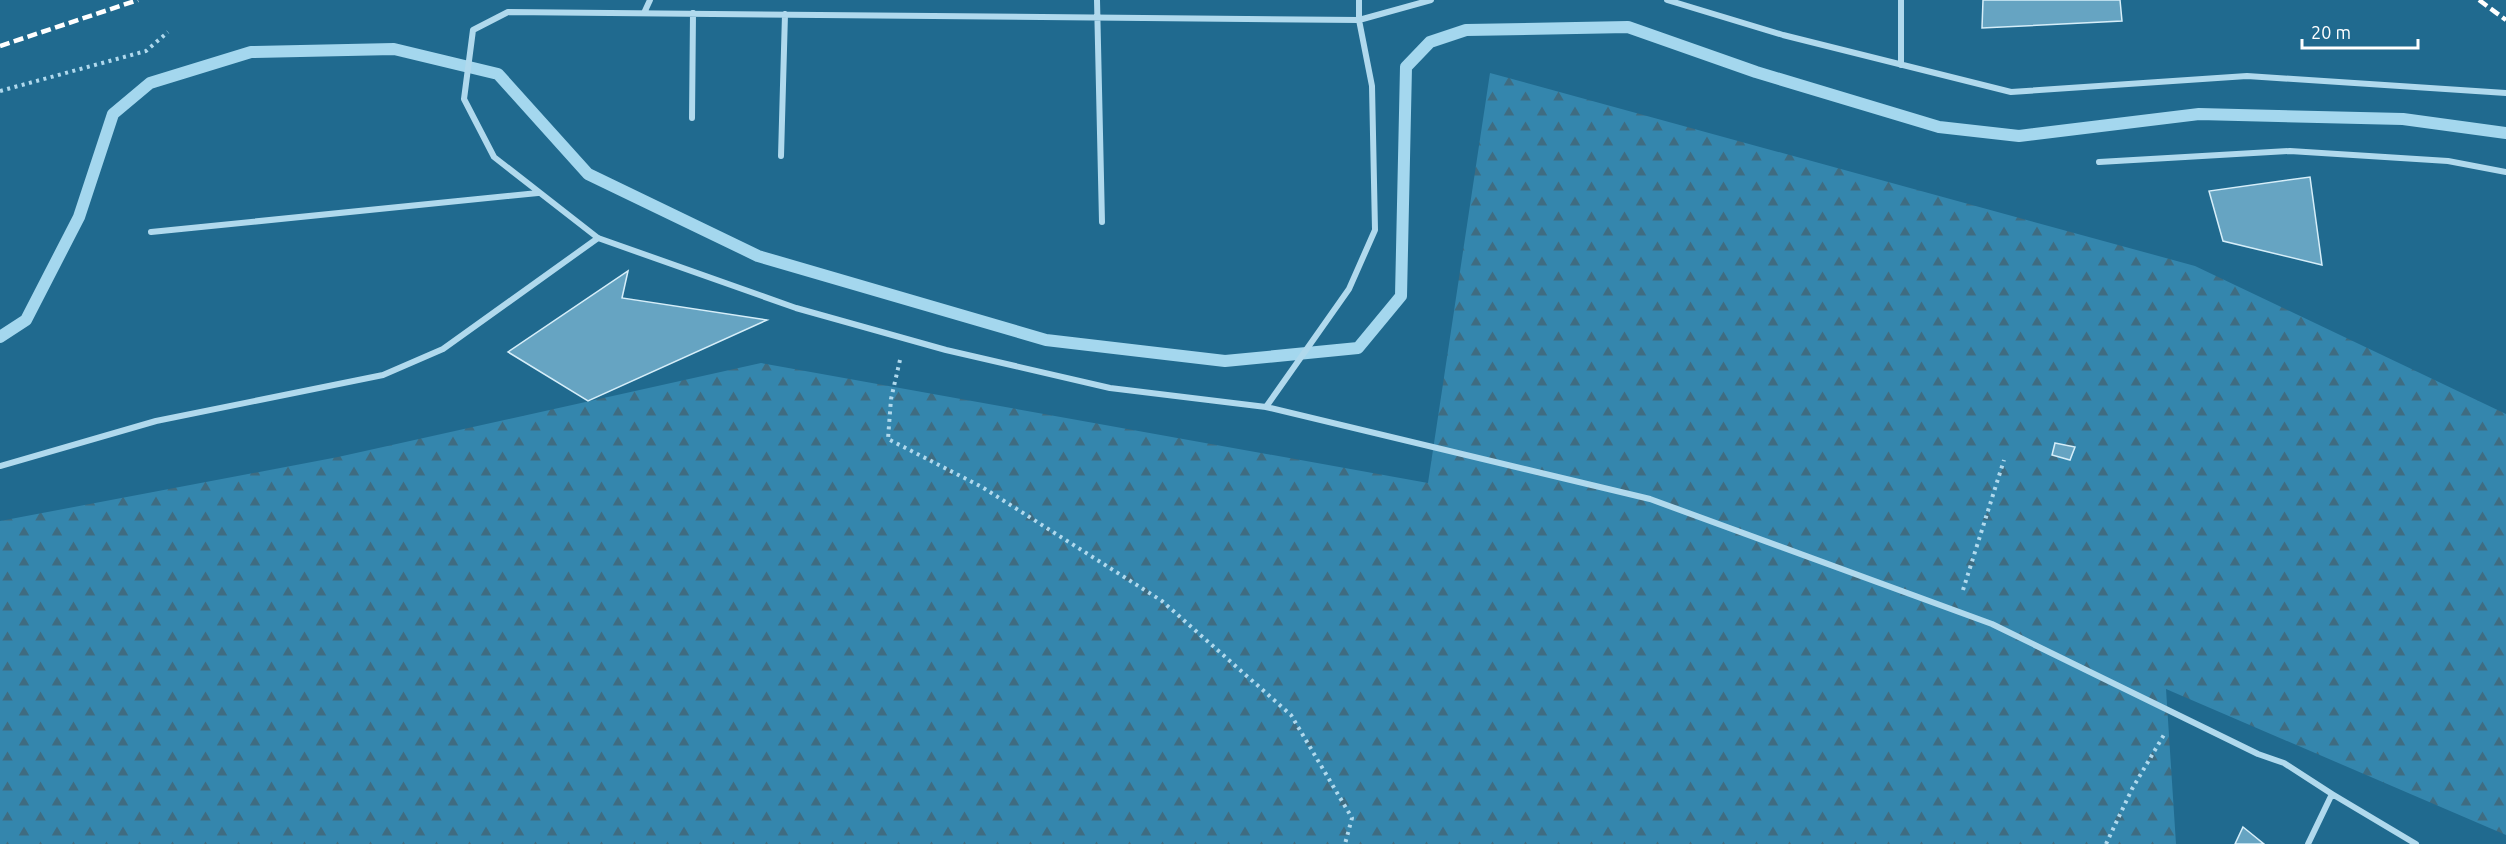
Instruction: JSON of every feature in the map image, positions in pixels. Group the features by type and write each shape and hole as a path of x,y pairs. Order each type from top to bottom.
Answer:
{"street":[{"path":"644,13 650,0"},
{"path":"1097,0 1102,222"},
{"path":"1266,407 1349,289 1375,230 1372,86 1359,20 1359,0"},
{"path":"1431,0 1359,20 508,12 473,30 464,99 494,157 537,193 598,238 796,308 906,339 1110,388 1266,407 1650,499 1992,624 2258,754 2284,763 2416,844"},
{"path":"1667,0 1783,35 2011,92 2247,76 2506,93"},
{"path":"1901,0 1901,65"},
{"path":"692,118 693,14"},
{"path":"781,156 785,14"},
{"path":"2099,162 2290,151 2448,161 2506,172"},
{"path":"151,232 537,193"},
{"path":"0,466 156,421 383,375 443,349 598,238"},
{"path":"2308,844 2332,794"}],"path":[{"path":"0,91 146,51 168,32"},
{"path":"906,339 891,399 888,439 982,487 1162,601 1291,715 1352,818 1345,844"},
{"path":"1957,611 2004,460"},
{"path":"2106,844 2132,789 2176,714"}],"green space":[{"path":"1490,73 2195,266 2506,414 2506,835 2166,689 2176,844 0,844 0,521 338,457 761,363 1428,483"}],"building":[{"path":"1983,0 2120,0 2122,21 1982,28"},
{"path":"2310,177 2322,265 2223,241 2209,191"},
{"path":"628,271 622,298 767,320 588,401 508,352"},
{"path":"2055,443 2075,447 2070,460 2052,455"},
{"path":"2243,827 2264,844 2235,844"}],"waterway":[{"path":"0,337 26,320 79,217 113,114 150,83 251,52 394,49 498,74 588,174 758,256 1046,340 1225,361 1358,348 1401,296 1406,67 1430,42 1466,30 1628,27 1756,72 1939,127 2019,136 2199,114 2403,119 2506,133"}],"railway":[{"path":"0,46 138,0"},
{"path":"2479,0 2506,20"}]}
